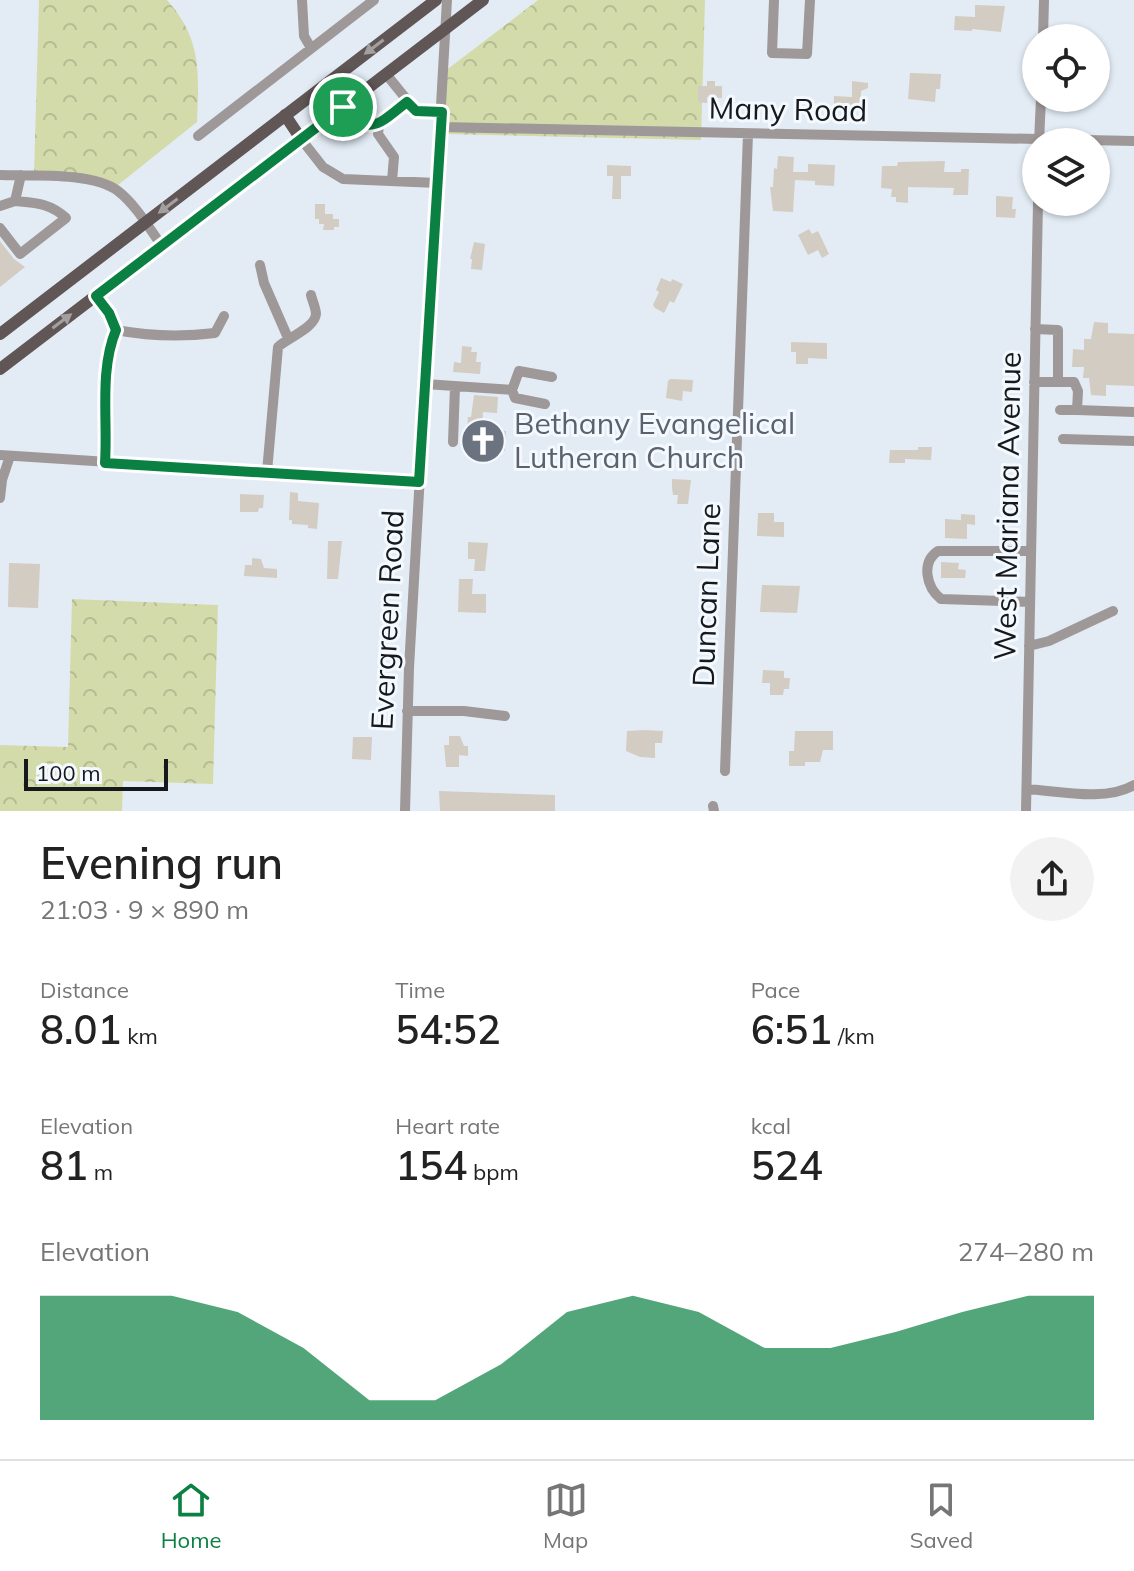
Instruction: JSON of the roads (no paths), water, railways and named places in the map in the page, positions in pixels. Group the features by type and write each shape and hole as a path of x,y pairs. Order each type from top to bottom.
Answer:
{"main road":[{"path":"0,334 436,0"},
{"path":"0,369 483,0"},
{"path":"285,115 301,139"}],"street":[{"path":"302,0 304,36 311,48"},
{"path":"198,136 374,0"},
{"name":"Evergreen Road","path":"405,811 407,711 447,0"},
{"path":"774,0 772,53 807,54 810,0"},
{"path":"1043,24 1044,0"},
{"path":"386,74 416,111 442,112"},
{"path":"343,107 364,125 379,125 407,102"},
{"path":"379,125 378,134 394,157 392,181"},
{"name":"Many Road","path":"441,127 1022,141"},
{"name":"Duncan Lane","path":"725,771 748,134"},
{"path":"301,139 323,167 343,179 437,183"},
{"name":"Many Road","path":"1110,141 1134,141"},
{"path":"0,175 101,182 121,193 162,246"},
{"path":"15,201 21,175"},
{"path":"0,206 15,201 47,204 66,218 20,254 0,228"},
{"name":"West Mariana Avenue","path":"1026,811 1038,216"},
{"path":"260,265 264,283 288,338"},
{"path":"267,472 278,347 313,322 316,314 311,295"},
{"path":"96,296 109,313 116,330 111,342 106,395 105,463"},
{"path":"116,330 136,334 203,335 215,333 224,316"},
{"path":"1035,329 1058,330 1058,382"},
{"path":"545,404 515,398 512,390 519,371 552,377"},
{"path":"1034,382 1074,382 1078,391 1077,410"},
{"path":"425,384 512,390"},
{"path":"453,442 455,387"},
{"path":"1060,410 1134,412"},
{"path":"1063,439 1134,441"},
{"path":"0,498 5,456 419,482"},
{"path":"1030,602 941,599 927,577 931,558 938,551 1031,551"},
{"path":"1029,646 1049,641 1113,611"},
{"path":"407,711 464,711 505,716"},
{"path":"1027,789 1123,792 1134,785"}],"place":[{"name":"Bethany Evangelical Lutheran Church","path":"483,441"}]}
